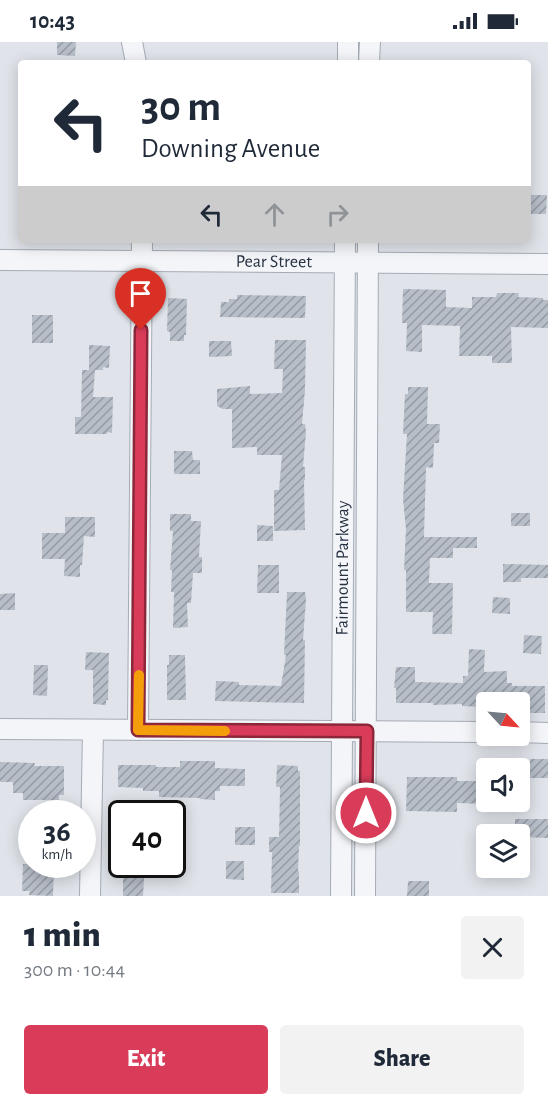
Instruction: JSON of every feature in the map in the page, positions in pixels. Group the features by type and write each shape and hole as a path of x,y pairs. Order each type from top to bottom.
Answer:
{"street":[{"path":"132,42 135,60"},
{"path":"348,42 348,60"},
{"path":"369,60 370,42"},
{"path":"138,730 142,243"},
{"name":"Fairmount Parkway","path":"341,896 345,243"},
{"name":"Fairmount Parkway","path":"365,896 368,243"},
{"name":"Pear Street","path":"0,260 548,264"},
{"path":"0,729 476,732"},
{"path":"90,896 93,730"},
{"path":"530,732 548,733"}],"building":[{"path":"57,42 76,42 75,56 57,55"},
{"path":"531,195 547,195 546,214 531,214"},
{"path":"403,289 446,290 446,307 472,308 472,297 496,297 497,293 519,293 518,297 543,298 543,300 548,300 548,328 511,327 512,363 492,363 492,356 459,356 460,326 422,325 422,352 406,351 407,323 402,323"},
{"path":"237,295 306,296 305,318 220,317 221,302 237,299"},
{"path":"168,298 187,299 184,341 170,341 170,332 167,331"},
{"path":"32,315 53,315 53,343 32,343"},
{"path":"275,340 306,340 302,424 305,424 306,432 303,467 305,467 305,530 274,531 274,490 279,490 282,455 257,455 257,447 232,448 232,409 217,406 217,389 250,386 250,394 282,393 283,369 274,369"},
{"path":"209,341 231,341 232,356 209,357"},
{"path":"89,345 110,346 109,368 103,367 103,370 95,370 93,397 113,397 112,433 75,434 75,417 81,417 82,370 89,370"},
{"path":"408,387 428,387 427,424 440,424 439,443 434,443 433,468 426,467 424,537 477,537 477,548 453,548 453,558 430,558 429,583 453,583 452,634 432,634 433,612 406,612 406,570 404,570 406,529 403,499 407,434 403,434 405,394 408,394"},
{"path":"174,451 192,451 193,460 200,460 200,474 174,474"},
{"path":"511,513 530,513 530,526 511,526"},
{"path":"170,514 191,514 191,521 201,521 199,557 202,557 202,573 193,573 191,603 187,603 188,627 173,628 174,592 171,592 172,570 170,570 173,531 170,531"},
{"path":"65,517 95,517 95,537 84,536 80,577 64,576 65,559 42,559 42,533 65,533"},
{"path":"257,525 273,526 273,541 257,541"},
{"path":"503,564 548,565 548,578 521,578 521,582 503,582"},
{"path":"258,565 279,565 279,593 257,593"},
{"path":"287,592 305,592 304,703 215,701 216,681 239,682 239,685 281,686 286,655 284,655"},
{"path":"15,593 15,610 0,610 0,594"},
{"path":"493,597 510,598 510,614 492,613"},
{"path":"524,635 542,636 541,654 523,653"},
{"path":"469,649 485,650 484,672 507,671 507,683 512,683 512,686 545,686 545,713 530,713 530,692 476,692 476,707 462,706 462,704 396,703 396,688 394,688 396,667 415,667 415,682 463,683 463,676 468,676"},
{"path":"86,652 109,653 106,705 93,704 93,670 85,670"},
{"path":"169,655 185,655 186,700 167,700"},
{"path":"34,665 48,665 47,696 33,695"},
{"path":"530,759 548,759 548,778 530,778"},
{"path":"180,761 215,761 215,768 245,769 245,786 220,786 220,791 215,791 215,800 159,797 159,791 118,787 118,765 180,767"},
{"path":"0,762 35,763 34,766 64,766 64,795 59,795 59,800 23,800 23,793 13,793 13,782 0,782"},
{"path":"277,765 298,766 298,771 300,771 299,893 271,893 272,852 269,852 269,837 279,837 280,787 276,787"},
{"path":"407,777 457,777 457,781 476,781 476,804 457,803 457,812 406,811"},
{"path":"515,819 548,819 548,838 530,837 530,824 515,824"},
{"path":"235,827 255,827 255,845 235,845"},
{"path":"226,861 244,861 244,880 226,879"},
{"path":"22,878 54,878 53,896 29,895 30,891 22,891"},
{"path":"123,878 144,878 143,896 123,896"},
{"path":"408,881 429,881 429,896 407,896"}],"slow traffic":[{"path":"139,675 138,730 225,731"}],"route":[{"path":"141,330 138,730 367,731 366,813"}]}
